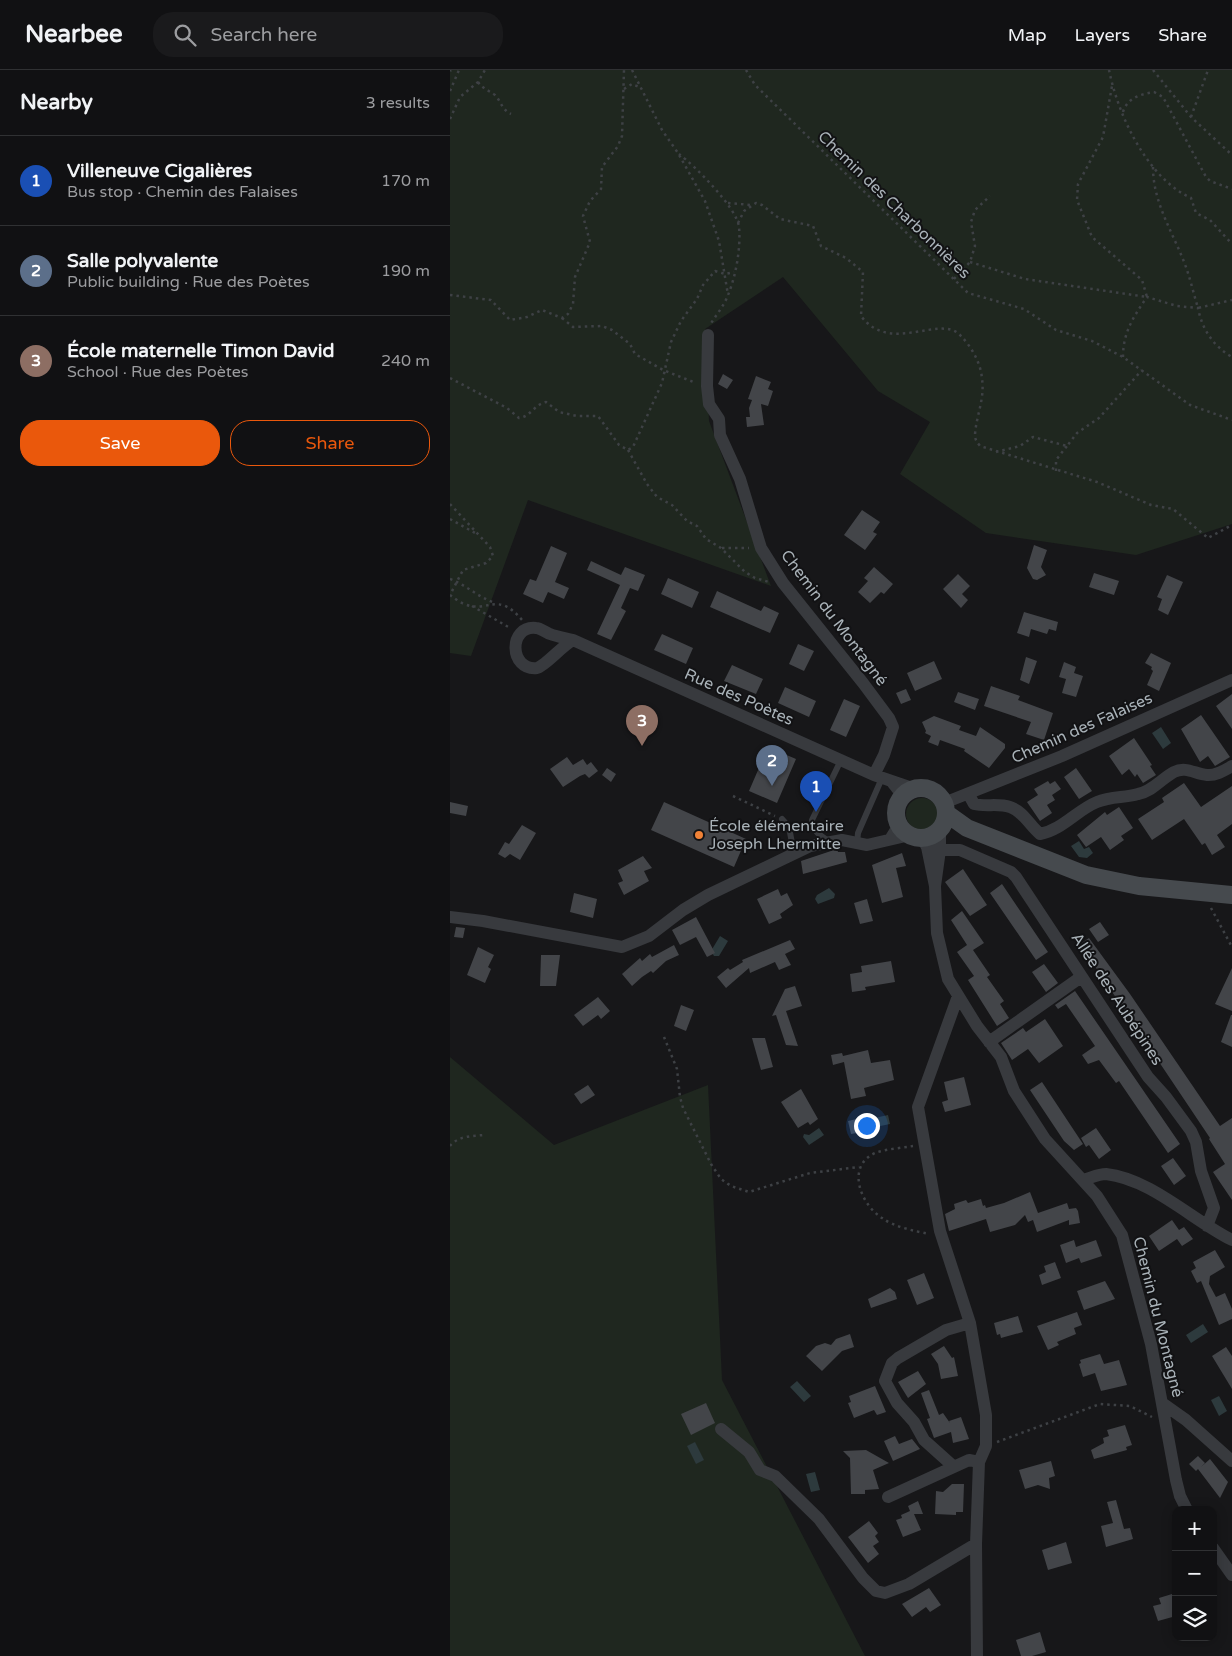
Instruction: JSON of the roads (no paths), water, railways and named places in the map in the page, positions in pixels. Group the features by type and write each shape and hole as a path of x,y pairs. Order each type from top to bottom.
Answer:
{"street":[{"name":"Chemin du Montagné","path":"708,335 707,386 709,404 719,419 720,435 740,479 760,548 783,583 889,718 893,727 883,778"},
{"name":"Rue des Poètes","path":"573,640 554,654 549,662 538,668 528,667 517,657 514,648 525,631 538,628 549,634 573,640 883,778 909,792"},
{"name":"Chemin des Falaises","path":"943,817 968,794 1062,756 1232,680"},
{"path":"968,794 974,804 982,806 1010,806 1020,812 1032,828 1040,834 1050,832 1096,802 1116,795 1137,795 1150,790 1175,772 1187,769 1208,776 1232,766"},
{"path":"915,839 896,813 909,792 922,788 935,792 943,817 1086,875 1139,886 1232,895"},
{"path":"450,917 483,920 622,947 649,936 683,910 708,895 810,846 842,840 867,845 932,836 943,817"},
{"name":"Chemin du Montagné","path":"915,839 935,886 939,950 948,979 1001,1057 1014,1091 1045,1139 1097,1196 1122,1235 1151,1344 1176,1480 1185,1506"},
{"name":"Allée des Aubépines","path":"915,839 960,850 1014,874 1148,1077 1166,1097 1191,1131 1196,1142 1201,1171 1214,1208 1207,1226"},
{"path":"989,1042 1081,977"},
{"path":"958,996 918,1107 940,1231 970,1323 986,1415 986,1446 979,1462 976,1544 977,1656"},
{"path":"1083,1180 1106,1174 1125,1180 1158,1195 1232,1240"},
{"path":"953,1466 924,1440 914,1422 897,1403 885,1381 892,1363 898,1358 946,1330 970,1323"},
{"path":"1162,1403 1186,1420 1232,1461"},
{"path":"721,1429 748,1452 760,1470 775,1476 819,1519 863,1578 876,1591 885,1593 909,1584 976,1544"},
{"path":"888,1497 968,1460 979,1462"},
{"path":"1215,1551 1232,1575"}],"lane":[{"path":"830,842 817,833 812,826 812,820 841,760"},
{"path":"857,843 858,833 883,778"},
{"path":"782,819 788,827 794,854"}],"place":[{"name":"École maternelle Timon David","path":"642,746"},
{"name":"Salle polyvalente","path":"772,786"},
{"name":"Villeneuve Cigalières","path":"816,812"},
{"name":"École élémentaire Joseph Lhermitte","path":"699,835"}]}
